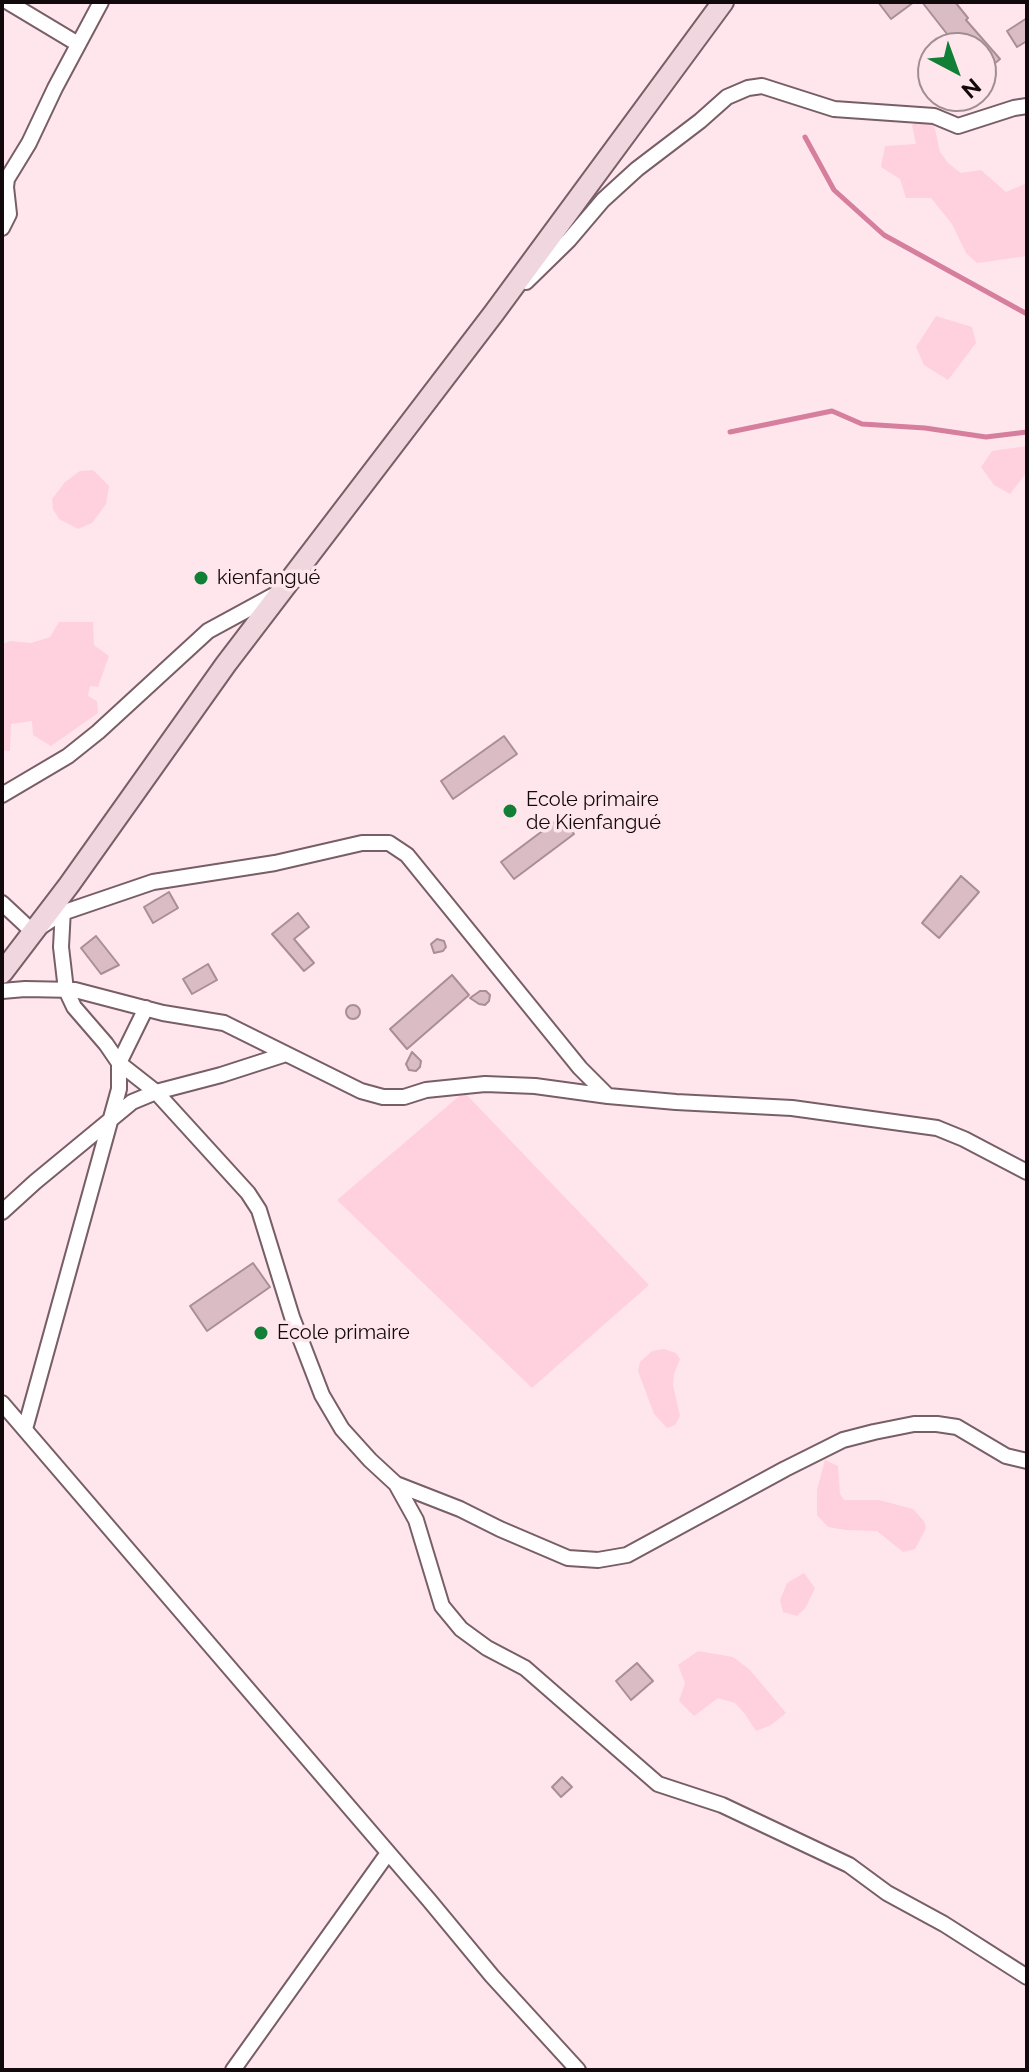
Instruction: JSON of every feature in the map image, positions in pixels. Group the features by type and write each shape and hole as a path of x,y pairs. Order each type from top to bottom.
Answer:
{"main road":[{"path":"2,973 69,885 279,592 494,313 723,2"}],"street":[{"path":"8,2 78,44"},
{"path":"2,228 9,214 7,179 29,143 101,2"},
{"path":"494,313 637,169 727,97 748,88 762,86 834,109 934,116 958,126 1027,106"},
{"path":"2,795 68,756 208,631 279,592"},
{"path":"2,903 33,932 62,913 153,882 275,863 362,843 389,843 407,855 561,1045 608,1096"},
{"path":"69,885 62,913 61,947 66,990 74,1007 119,1063 156,1092 248,1193 259,1210 292,1317 322,1395 342,1429 396,1484 416,1520 442,1606 461,1629 487,1648 525,1668 658,1784 722,1805 849,1865 887,1893 944,1924 1027,1977"},
{"path":"2,991 75,990 224,1023 361,1091 383,1097 404,1097 426,1090 485,1084 535,1086 676,1102 792,1108 937,1128 1027,1172"},
{"path":"25,1429 112,1120 119,1089 119,1063 146,1008"},
{"path":"2,1212 132,1102 156,1092 286,1054"},
{"path":"2,1403 492,1976 578,2070"},
{"path":"396,1484 568,1558 598,1560 627,1555 843,1440 874,1432 914,1424 957,1427 1006,1456 1027,1461"},
{"path":"233,2070 388,1853"}],"shaded area":[{"path":"921,117 929,118 940,152 961,173 981,170 1006,192 1027,183 1027,256 977,263 966,253 952,224 931,198 906,198 900,179 881,167 885,146 916,144 912,125"},
{"path":"936,316 972,327 976,343 948,380 924,365 916,347"},
{"path":"1027,446 1027,472 1010,494 994,485 981,467 992,451"},
{"path":"93,470 109,486 106,504 92,523 78,529 59,519 52,499 65,482 80,471"},
{"path":"59,622 93,622 94,645 109,656 98,687 90,686 88,696 97,701 98,713 51,746 33,735 32,721 11,724 10,751 2,750 2,644 11,641 31,643 50,637"},
{"path":"464,1092 649,1285 532,1388 337,1200"},
{"path":"664,1349 676,1353 680,1359 673,1385 680,1416 675,1425 667,1428 654,1414 638,1371 640,1362 652,1351"},
{"path":"825,1460 838,1466 840,1494 844,1500 879,1500 913,1509 926,1528 915,1549 903,1552 877,1531 828,1527 817,1515 817,1490"},
{"path":"804,1573 815,1588 806,1607 797,1616 783,1612 780,1600 787,1583"},
{"path":"698,1651 733,1657 750,1670 786,1713 771,1725 756,1731 735,1703 718,1698 694,1716 679,1701 685,1683 678,1665"}],"building":[{"path":"878,2 914,2 891,19"},
{"path":"922,2 955,2 976,32 945,32"},
{"path":"1027,18 1027,41 1017,47 1007,31"},
{"path":"504,736 517,754 453,799 441,781"},
{"path":"561,817 574,834 514,879 501,862"},
{"path":"961,876 979,892 939,938 922,923"},
{"path":"169,892 178,908 153,923 144,907"},
{"path":"298,913 309,927 294,939 314,963 304,971 272,934"},
{"path":"96,936 119,965 101,974 81,948"},
{"path":"437,939 444,941 446,947 434,953 431,944"},
{"path":"208,964 217,980 192,994 183,979"},
{"path":"452,975 469,995 407,1049 390,1029"},
{"path":"480,991 490,995 485,1005 470,998"},
{"path":"353,1005 360,1012 353,1019 346,1012"},
{"path":"412,1052 421,1061 416,1071 409,1070 406,1064"},
{"path":"253,1263 270,1287 207,1331 190,1306"},
{"path":"637,1663 653,1681 631,1700 616,1681"},
{"path":"562,1777 572,1787 561,1797 552,1787"}],"waterway":[{"path":"805,137 834,190 884,235 1027,314"},
{"path":"730,432 832,411 862,424 925,428 986,437 1027,432"}],"place":[{"name":"kienfangué","path":"201,578"},
{"name":"Ecole primaire de Kienfangué","path":"510,811"},
{"name":"Ecole primaire","path":"261,1333"}]}
